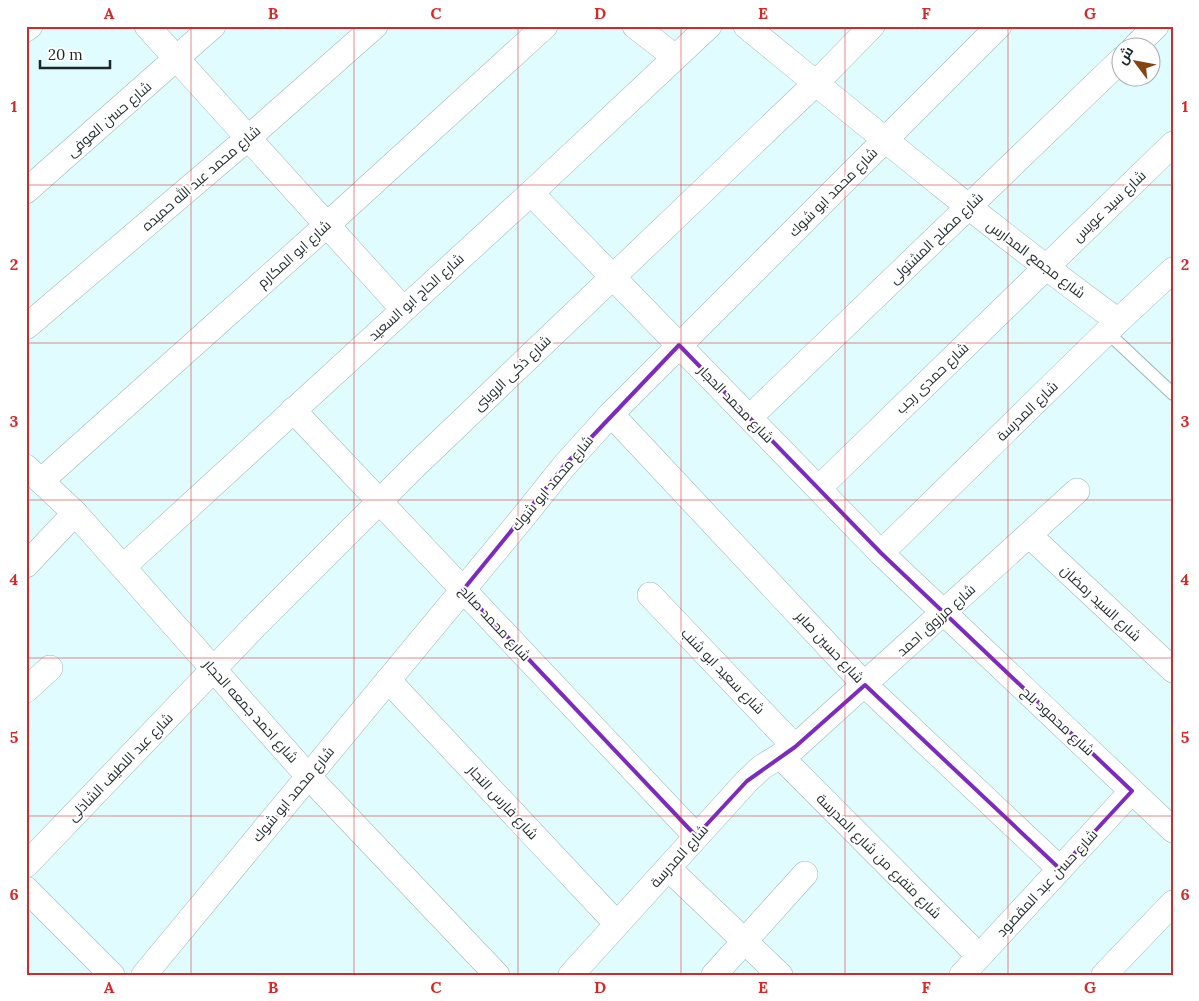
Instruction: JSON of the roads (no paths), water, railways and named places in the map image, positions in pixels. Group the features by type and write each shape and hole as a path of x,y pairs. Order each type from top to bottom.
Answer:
{"street":[{"path":"26,29 30,26"},
{"path":"147,26 247,139 403,309"},
{"name":"شارع حسن العوفى","path":"26,191 214,26"},
{"name":"شارع محمد عبد الله حميده","path":"26,327 247,139 375,26"},
{"name":"شارع ابو المكارم","path":"34,474 327,225 545,26"},
{"path":"635,26 675,57"},
{"name":"شارع الحاج ابو السعيد","path":"123,567 531,193 708,26"},
{"name":"شارع ذكى الروينى","path":"214,670 255,626 418,463 816,84 872,26"},
{"name":"شارع محمد ابو شوك","path":"144,975 564,466 611,414 679,345 999,26"},
{"path":"1144,38 1156,26"},
{"name":"شارع مجمع المدارس","path":"754,29 816,84 1046,268 1112,326"},
{"name":"شارع مصلح المشتولى","path":"750,417 1112,69"},
{"name":"شارع سيد عويس","path":"1046,268 1173,144"},
{"name":"شارع محمد الحجار","path":"531,193 882,553 944,612"},
{"name":"شارع حمدى رجب","path":"819,488 1046,268"},
{"name":"شارع المدرسة","path":"882,553 1112,326 1173,270"},
{"name":"شارع محمد صالح","path":"293,410 696,836"},
{"name":"شارع حسين صابر","path":"611,414 865,685 1060,869"},
{"name":"شارع احمد جمعه الحجار","path":"34,474 76,513 308,776 497,975"},
{"name":"شارع مرزوق احمد","path":"788,752 865,685 1077,491"},
{"path":"26,565 76,513"},
{"name":"شارع السيد رمضان","path":"1029,535 1173,670"},
{"name":"شارع سعيد ابو شنب","path":"650,595 788,752"},
{"name":"شارع محمود بلح","path":"944,612 1173,830"},
{"path":"26,690 50,668"},
{"name":"شارع عبد اللطيف الشاذلى","path":"26,865 214,670"},
{"name":"شارع فارس النجار","path":"388,680 617,924"},
{"name":"شارع المدرسة","path":"571,975 747,780 762,767 788,752"},
{"name":"شارع متفرع من شارع المدرسة","path":"788,752 979,956"},
{"name":"شارع حسن عبد المقصود","path":"962,975 1132,791"},
{"path":"668,868 780,975"},
{"path":"714,975 806,874"},
{"path":"28,895 112,975"},
{"path":"1104,975 1173,903"}],"lane":[{"path":"1112,326 1173,394"}]}
